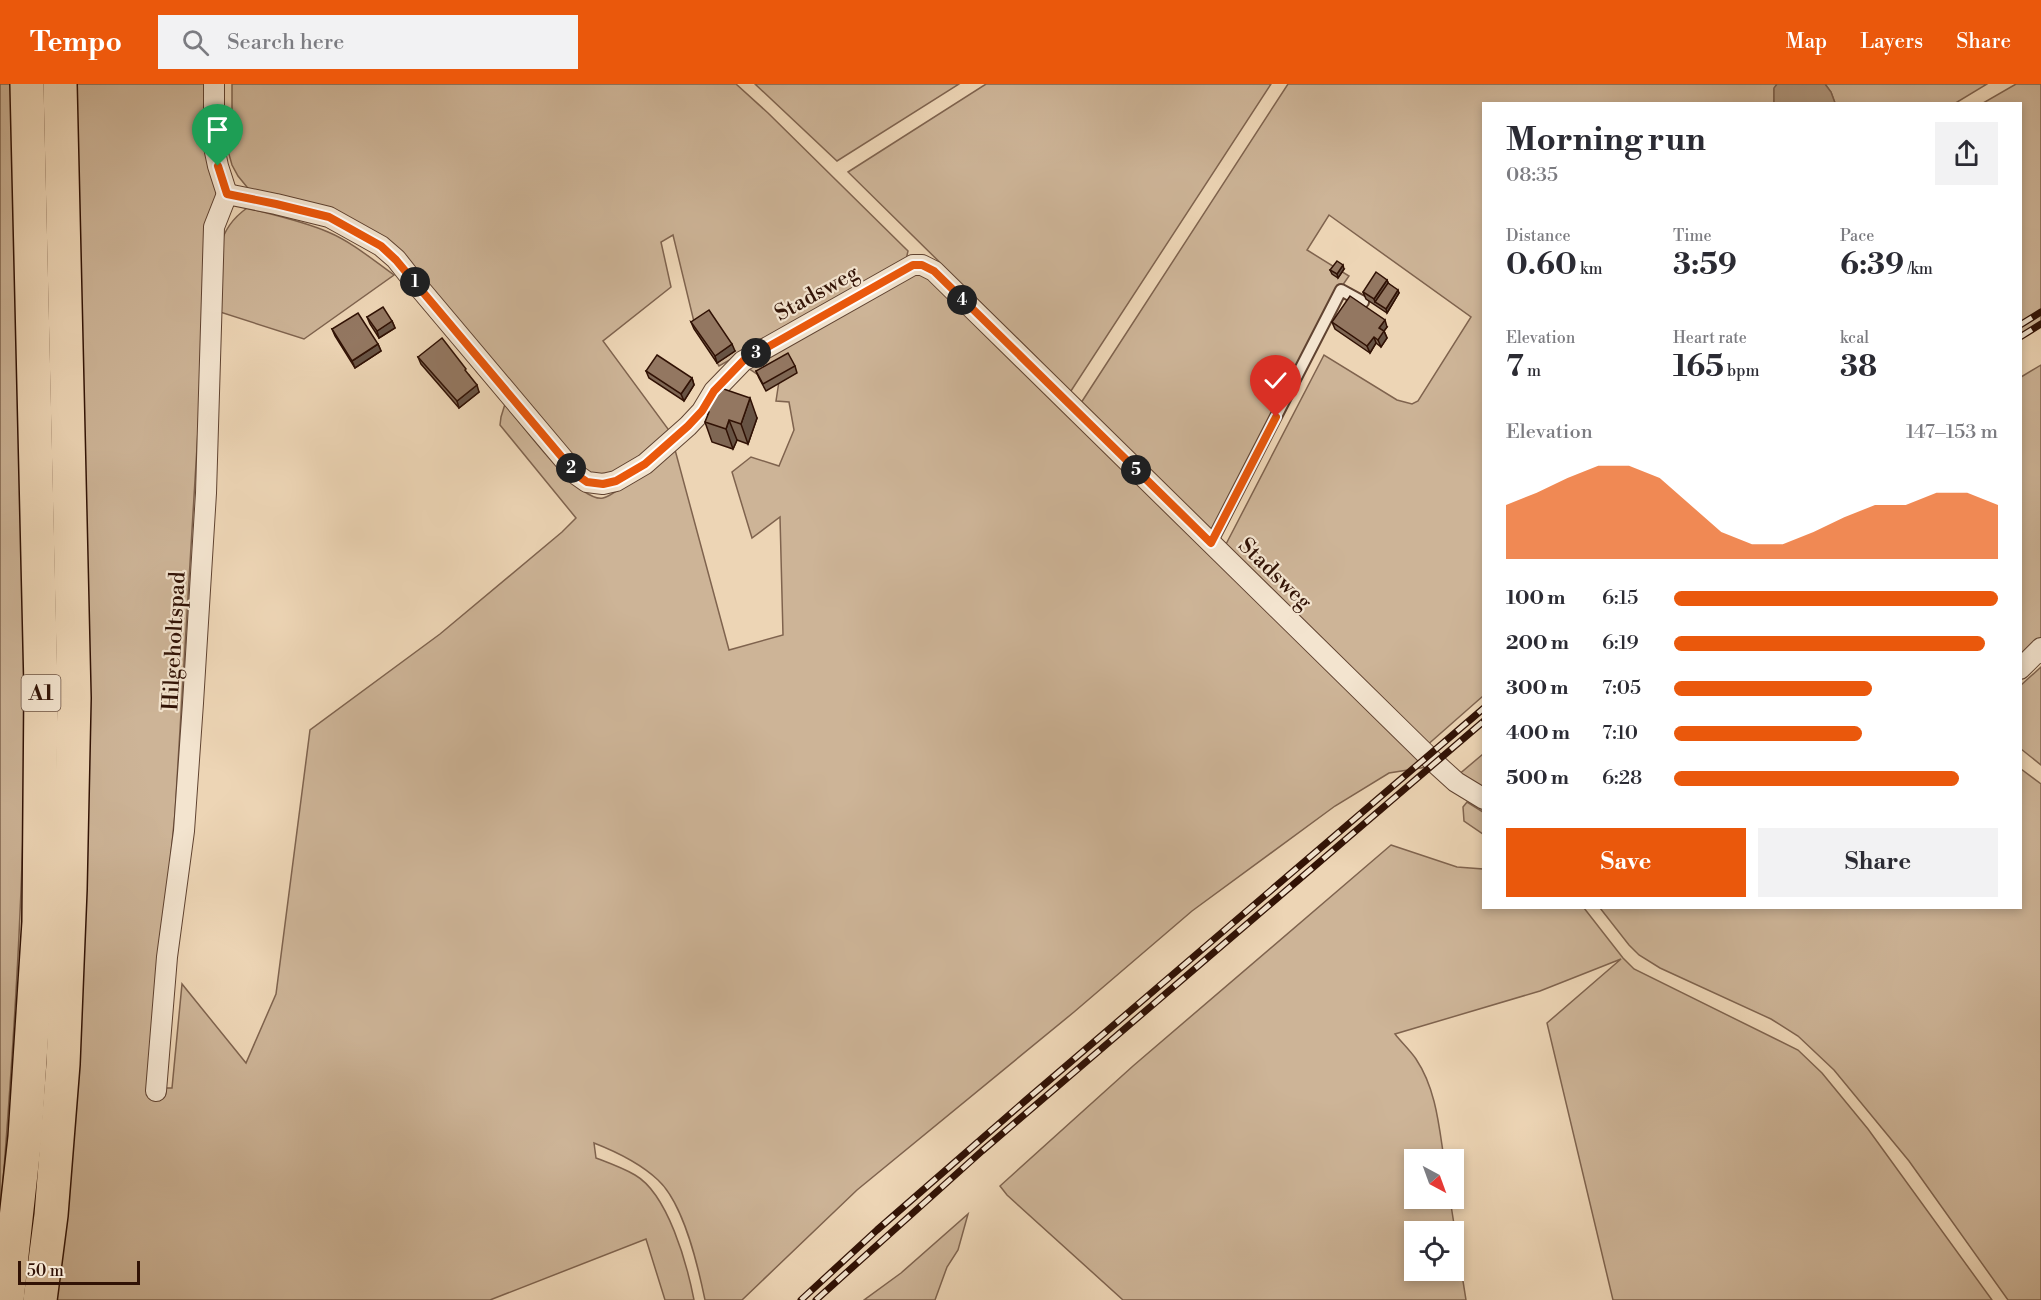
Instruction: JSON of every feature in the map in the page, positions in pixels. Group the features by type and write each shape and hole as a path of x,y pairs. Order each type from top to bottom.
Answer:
{"highway":[{"name":"A1","path":"8,1300 25,1137 39,922 41,687 27,84"},
{"name":"A1","path":"40,1300 51,1215 63,1064 74,698 60,84"}],"street":[{"path":"214,84 215,158 227,194"},
{"name":"Stadsweg","path":"227,194 329,217 381,246 396,260 577,475 587,482 603,484 616,481 645,464 688,426 702,411 714,391 743,361 913,265 922,265 934,271 1434,762 1456,782 1482,798"},
{"name":"Hilgeholtspad","path":"156,1091 167,957 184,831 194,703 206,493 214,227 227,194"},
{"path":"2022,667 2041,648"}],"lane":[{"path":"1211,543 1341,290 1363,302"}],"shaded area":[{"path":"0,84 11,84 23,512 25,726 19,938 0,1220"},
{"path":"72,84 208,84 221,189 208,264 175,813 162,945 152,1088 172,1088 182,984 246,1063 276,994 310,730 440,634 576,518 500,425 505,404 565,475 592,496 603,498 609,496 674,446 729,650 783,635 780,517 752,538 732,472 751,457 779,466 794,430 789,402 776,401 781,368 763,378 748,368 921,270 1427,767 1389,773 1335,806 1192,911 1074,1012 857,1190 742,1300 705,1300 689,1236 667,1191 658,1180 636,1163 594,1143 596,1158 635,1175 647,1184 657,1197 681,1250 694,1300 665,1300 646,1239 490,1300 52,1300"},
{"path":"232,84 736,84 908,251 906,260 719,366 695,326 673,235 661,242 671,287 603,341 671,433 615,477 584,474 411,266 251,192 238,176 228,151"},
{"path":"755,84 959,84 837,161"},
{"path":"986,84 1271,84 1069,394 1036,357 848,172"},
{"path":"1288,84 1777,84 1774,89 1774,102 1482,102 1482,697 1425,747 1224,548 1324,355 1397,400 1412,404 1418,401 1471,317 1329,215 1307,250 1349,276 1333,299 1213,536 1079,406"},
{"path":"1777,84 1825,84 1835,102 1774,102 1774,88"},
{"path":"1825,84 1987,84 1957,102 1835,102"},
{"path":"2016,84 2041,84 2041,324 2022,335 2022,102 1985,102"},
{"path":"247,208 298,221 337,236 394,275 304,339 220,312 218,268 221,242 235,218"},
{"path":"2041,365 2041,650 2022,667 2022,376"},
{"path":"2041,667 2041,765 2022,750 2022,684"},
{"path":"1482,755 1482,796 1457,776"},
{"path":"2022,770 2041,784 2041,1300 2008,1300 1909,1161 1834,1070 1798,1036 1771,1019 1660,968 1639,955 1601,909 2022,909"},
{"path":"1467,802 1482,811 1482,833 1464,821 1463,807"},
{"path":"1391,845 1457,867 1482,869 1482,909 1585,909 1634,969 1798,1050 1822,1073 1868,1129 1992,1300 1613,1300 1547,1023 1621,959 1540,991 1395,1034 1416,1059 1428,1083 1436,1108 1442,1149 1404,1149 1404,1209 1452,1209 1453,1221 1404,1221 1404,1281 1463,1281 1466,1300 1123,1300 1007,1195 1000,1186 1133,1066"},
{"path":"968,1214 958,1250 947,1267 935,1300 864,1300 901,1273"}],"building":[{"path":"1337,261 1343,265 1337,274 1330,270"},
{"path":"1376,272 1387,280 1374,299 1363,292"},
{"path":"1388,283 1398,290 1386,309 1375,302"},
{"path":"1350,296 1385,320 1379,328 1384,331 1378,340 1374,337 1367,346 1332,322"},
{"path":"383,307 392,321 377,331 367,317"},
{"path":"709,310 732,344 715,356 691,322"},
{"path":"358,313 378,344 352,361 332,329"},
{"path":"442,338 477,385 457,401 418,357"},
{"path":"788,353 795,366 763,384 756,371"},
{"path":"657,355 692,378 681,394 646,371"},
{"path":"715,386 750,398 741,424 729,420 726,429 705,422 709,412 706,411"}],"railway":[{"path":"2022,324 2041,312"},
{"path":"2022,336 2041,324"},
{"path":"801,1300 877,1230 1025,1101 1482,710"},
{"path":"816,1300 982,1151 1482,723"}],"route":[{"path":"218,166 227,194 329,217 381,246 396,260 577,475 587,482 603,484 616,481 645,464 688,426 702,411 714,391 743,361 913,265 922,265 934,271 1211,543 1276,417"}]}
